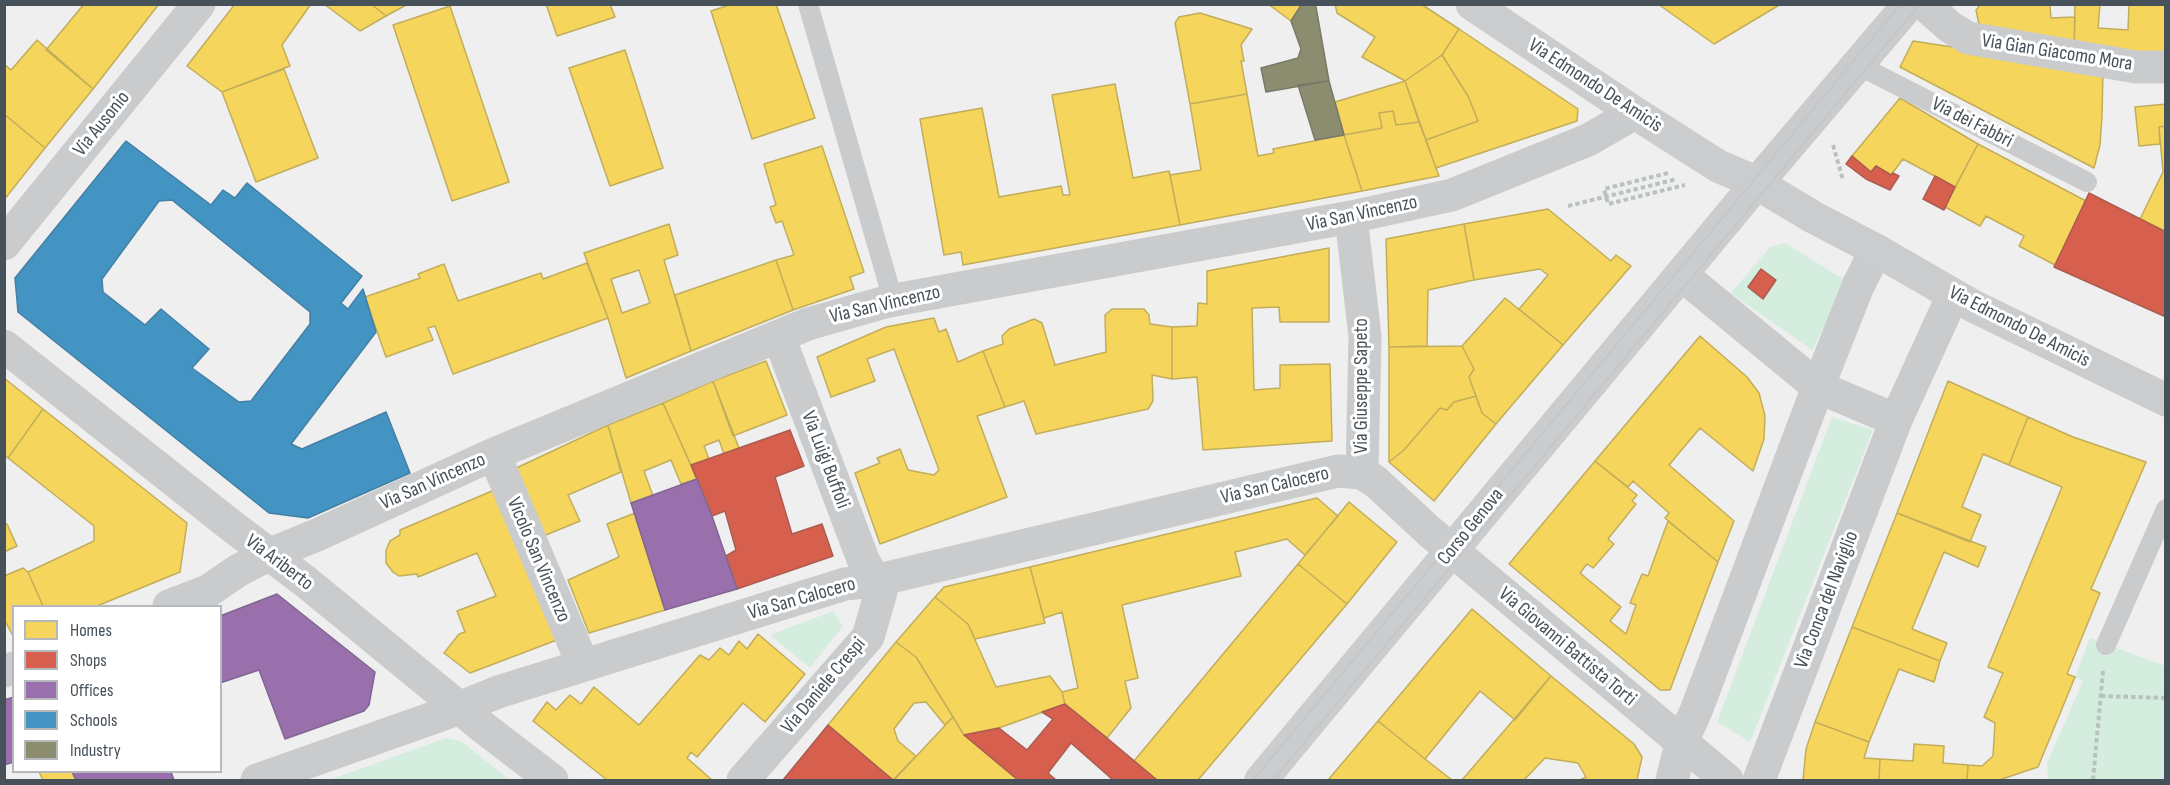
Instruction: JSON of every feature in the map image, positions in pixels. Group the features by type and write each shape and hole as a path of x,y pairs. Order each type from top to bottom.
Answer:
{"street":[{"name":"Via Ausonio","path":"4,244 199,4"},
{"name":"Via Edmondo De Amicis","path":"1472,4 1719,166 1757,183 1953,295 2166,400"},
{"path":"1757,183 1909,4"},
{"name":"Via Gian Giacomo Mora","path":"1924,4 1950,27 1968,38 2136,67 2166,67"},
{"name":"Via San Vincenzo","path":"172,605 208,591 239,570 268,555 494,454 780,338 808,324 892,300 1351,218 1452,195 1588,140 1635,113"},
{"name":"Corso Genova","path":"1261,780 1757,183"},
{"name":"Via Giuseppe Sapeto","path":"1351,218 1365,336 1362,473 1376,482 1452,550"},
{"path":"1672,780 1681,744 1696,711 1818,387 1858,286 1876,250"},
{"path":"1682,275 1818,387 1896,420"},
{"name":"Via Conca del Naviglio","path":"1759,780 1896,420 1953,295"},
{"name":"Via Luigi Buffoli","path":"780,338 864,562 874,581"},
{"name":"Via Ariberto","path":"4,346 268,555 306,582 459,708 552,780"},
{"name":"Vicolo San Vincenzo","path":"494,454 583,665"},
{"name":"Via San Calocero","path":"257,780 498,692 845,584 874,581 1338,471 1362,473"},
{"name":"Via Giovanni Battista Torti","path":"1452,550 1681,744"},
{"name":"Via Daniele Crespi","path":"743,780 868,638 880,592 874,581"},
{"path":"1681,744 1727,780"}],"lane":[{"path":"808,4 892,300"},
{"name":"Via dei Fabbri","path":"1858,64 2087,183"},
{"path":"2106,645 2166,509"}],"path":[{"path":"1669,173 1604,189 1608,204 1685,185"},
{"path":"1568,206 1681,178"},
{"path":"2093,780 2106,645"},
{"path":"2101,696 2166,698"}],"green space":[{"path":"1785,243 1848,282 1812,350 1731,293 1770,247"},
{"path":"1832,417 1873,430 1750,742 1717,722"},
{"path":"833,611 843,626 810,668 770,635"},
{"path":"2090,638 2165,666 2165,780 2048,780 2047,763 2083,681 2075,677"},
{"path":"446,738 461,741 510,780 329,780"}],"building: Homes":[{"path":"84,4 159,4 93,89 46,50"},
{"path":"235,4 311,4 282,45 290,66 222,92 187,66"},
{"path":"324,4 371,4 386,16 360,31"},
{"path":"371,4 408,4 386,16"},
{"path":"546,4 610,4 615,17 557,36"},
{"path":"732,4 776,4 815,118 752,139 711,11"},
{"path":"1268,4 1302,4 1291,21"},
{"path":"1335,4 1421,4 1459,29 1442,55 1405,81 1362,57 1375,37 1337,13"},
{"path":"1658,4 1781,4 1714,44"},
{"path":"1981,4 2052,4 2050,6 2051,18 2075,17 2074,49 1981,34 1976,10"},
{"path":"2075,4 2100,4 2098,28 2128,30 2129,4 2166,4 2166,54 2074,49"},
{"path":"450,6 509,182 452,201 393,25"},
{"path":"1200,13 1252,29 1241,45 1244,61 1241,61 1247,94 1190,104 1175,23 1179,17"},
{"path":"1459,29 1578,109 1577,121 1436,168 1426,140 1478,121 1468,96 1442,55"},
{"path":"37,40 93,89 45,148 4,114 4,64 11,70"},
{"path":"1913,41 2103,70 2100,145 2094,168 1900,67"},
{"path":"625,50 663,168 610,186 569,68"},
{"path":"1442,55 1468,96 1478,121 1426,140 1405,81"},
{"path":"284,69 318,158 256,182 222,92"},
{"path":"1405,81 1419,122 1396,125 1393,111 1379,113 1382,128 1344,135 1335,102"},
{"path":"1115,84 1133,178 1169,171 1180,225 963,265 961,252 944,255 920,119 982,108 999,197 1061,186 1063,195 1070,195 1052,95"},
{"path":"1247,94 1258,156 1274,153 1273,149 1344,135 1362,191 1180,225 1170,175 1201,170 1190,104"},
{"path":"1900,98 1978,144 1955,187 1903,159 1891,175 1876,166 1871,172 1852,156"},
{"path":"2166,104 2166,126 2159,127 2160,144 2139,146 2135,107"},
{"path":"1393,111 1396,125 1419,122 1439,176 1362,191 1344,135 1382,128 1379,113"},
{"path":"4,114 45,148 4,200"},
{"path":"2166,126 2166,232 2140,219 2163,172 2159,127"},
{"path":"1978,144 2086,201 2055,265 2019,246 2024,236 1986,216 1980,226 1945,207"},
{"path":"822,146 864,272 850,277 854,289 793,310 776,260 794,255 782,221 776,223 770,207 776,205 764,164"},
{"path":"1548,209 1611,261 1616,255 1631,266 1563,345 1519,309 1548,275 1540,269 1474,280 1464,224"},
{"path":"669,224 678,255 664,260 691,351 626,378 608,318 584,253","holes":["639,270 650,303 622,313 611,279"]},
{"path":"1464,224 1474,280 1428,290 1427,346 1389,347 1386,239"},
{"path":"1329,248 1329,322 1280,322 1279,307 1252,308 1254,390 1280,388 1280,365 1330,364 1332,441 1203,450 1197,377 1172,379 1172,327 1197,326 1198,303 1207,304 1207,271"},
{"path":"776,260 793,310 691,351 675,295"},
{"path":"587,263 608,318 453,374 435,326 428,328 433,340 386,357 365,297 420,278 418,274 444,264 458,301 541,273 543,279"},
{"path":"1505,298 1563,345 1496,424 1482,413 1469,377 1474,369 1462,346"},
{"path":"1112,309 1144,309 1149,315 1150,324 1172,327 1172,379 1152,375 1153,401 1148,409 1036,434 1024,401 1005,407 983,351 1003,344 1002,336 1009,329 1034,319 1042,323 1055,365 1106,352 1105,315"},
{"path":"934,318 939,332 946,329 958,362 983,351 1005,407 977,416 1007,497 880,544 855,473 880,463 877,458 900,449 908,470 934,475 939,470 894,349 867,359 875,381 831,397 817,357 886,327"},
{"path":"1700,336 1747,377 1759,393 1765,416 1764,439 1753,471 1700,428 1669,465 1734,521 1718,562 1665,518 1669,513 1633,481 1628,487 1595,461"},
{"path":"1462,346 1474,369 1469,377 1476,396 1454,402 1447,410 1440,408 1404,450 1389,462 1389,347"},
{"path":"766,361 787,415 733,436 713,381"},
{"path":"4,378 43,409 8,458 4,455"},
{"path":"713,381 739,448 724,454 719,440 704,446 709,459 691,465 663,403"},
{"path":"1948,381 2028,417 2009,465 1983,454 1962,507 1981,515 1970,542 1897,513"},
{"path":"1476,396 1482,413 1496,424 1434,501 1389,462 1404,450 1440,408 1447,410 1454,402"},
{"path":"663,403 697,479 681,484 671,460 644,471 653,496 631,503 608,425"},
{"path":"43,409 187,523 180,572 99,605 43,605 28,572 94,541 94,526 8,458"},
{"path":"2028,417 2073,437 2146,462 2091,589 2100,593 2067,674 2075,677 2038,767 1999,780 1967,780 1968,765 1982,766 1993,756 1995,723 1984,717 2003,673 1988,667 2062,487 2009,465"},
{"path":"608,425 621,472 568,495 580,521 541,537 512,470"},
{"path":"1595,461 1637,495 1632,501 1636,504 1608,539 1614,544 1593,568 1587,564 1580,573 1621,607 1610,621 1626,634 1636,605 1630,603 1642,574 1648,576 1668,521 1718,562 1670,690 1660,690 1509,564"},
{"path":"499,488 562,638 470,673 444,653 459,634 465,632 457,611 496,596 477,553 418,577 417,574 399,576 393,572 386,563 386,550 390,541 400,535 400,530"},
{"path":"1317,498 1338,516 1305,555 1287,539 1235,552 1241,576 1122,605 1138,678 1125,681 1131,708 1107,738 1065,704 1062,692 1078,688 1062,612 1044,618 1030,567"},
{"path":"1349,502 1397,542 1347,604 1298,564"},
{"path":"635,513 665,610 589,633 568,580 619,557 607,524"},
{"path":"1897,513 1986,547 1978,567 1944,552 1912,629 1947,643 1940,661 1852,627"},
{"path":"7,524 17,546 4,552 4,525"},
{"path":"1298,564 1347,604 1198,780 1157,780 1134,761"},
{"path":"1030,567 1045,623 975,639 968,624 935,597 944,587"},
{"path":"23,568 28,572 43,605 12,605 12,634 4,619 4,576"},
{"path":"935,597 968,624 996,687 1050,676 1062,692 1065,704 999,728 964,735 916,657 896,642"},
{"path":"1472,609 1551,676 1515,720 1480,691 1425,759 1378,721"},
{"path":"1852,627 1940,661 1934,682 1899,669 1869,742 1815,722"},
{"path":"758,634 805,674 765,722 743,703 697,757 691,752 687,758 712,780 607,780 533,721 547,702 556,710 570,695 581,704 594,687 639,725 700,655 709,660 720,648 729,655 739,641 747,649"},
{"path":"896,642 916,657 953,717 945,725 926,702 914,703 894,729 898,741 916,756 893,780 828,725"},
{"path":"1551,676 1634,744 1642,757 1637,780 1580,780 1586,777 1578,763 1545,758 1524,780 1462,780"},
{"path":"953,717 964,735 1018,780 894,780"},
{"path":"1378,721 1425,759 1452,780 1328,780"},
{"path":"1815,722 1869,742 1864,758 1880,759 1879,780 1803,780 1806,749"},
{"path":"1914,744 1944,746 1943,763 1968,765 1967,780 1879,780 1880,759 1913,761"},
{"path":"40,773 72,773 76,780 43,780"}],"building: Shops":[{"path":"1852,156 1871,172 1876,166 1891,175 1893,173 1899,176 1890,190 1866,179 1846,164"},
{"path":"1935,176 1955,187 1944,210 1923,199"},
{"path":"2089,193 2166,232 2166,317 2054,267"},
{"path":"1761,269 1776,280 1763,299 1748,287"},
{"path":"790,430 804,466 775,477 792,534 822,524 833,556 737,589 726,556 736,550 725,511 712,516 691,465"},
{"path":"1065,704 1157,780 1113,780 1071,743 1048,773 1056,780 1018,780 964,735 999,728 1027,750 1053,719 1042,712"},
{"path":"828,725 893,780 783,780"}],"building: Offices":[{"path":"697,479 737,589 665,610 631,503"},
{"path":"277,594 375,672 369,705 364,711 285,739 259,670 222,682 222,615"},
{"path":"12,698 12,763 4,765 4,700"},
{"path":"72,773 171,773 174,780 76,780"}],"building: Schools":[{"path":"126,141 211,205 223,190 235,198 247,183 362,276 341,303 348,309 363,289 376,332 291,444 302,449 386,412 410,473 308,518 269,513 18,312 15,278","holes":["172,200 310,312 310,324 251,401 239,402 192,368 209,349 161,309 145,325 103,292 102,279 159,201"]}],"building: Industry":[{"path":"1302,4 1313,4 1316,7 1329,81 1266,92 1261,68 1298,58 1301,49 1291,21"},
{"path":"1329,81 1344,135 1315,140 1298,85"}],"tram line":[{"path":"1253,780 1901,4"},
{"path":"1273,780 1920,4"}]}
